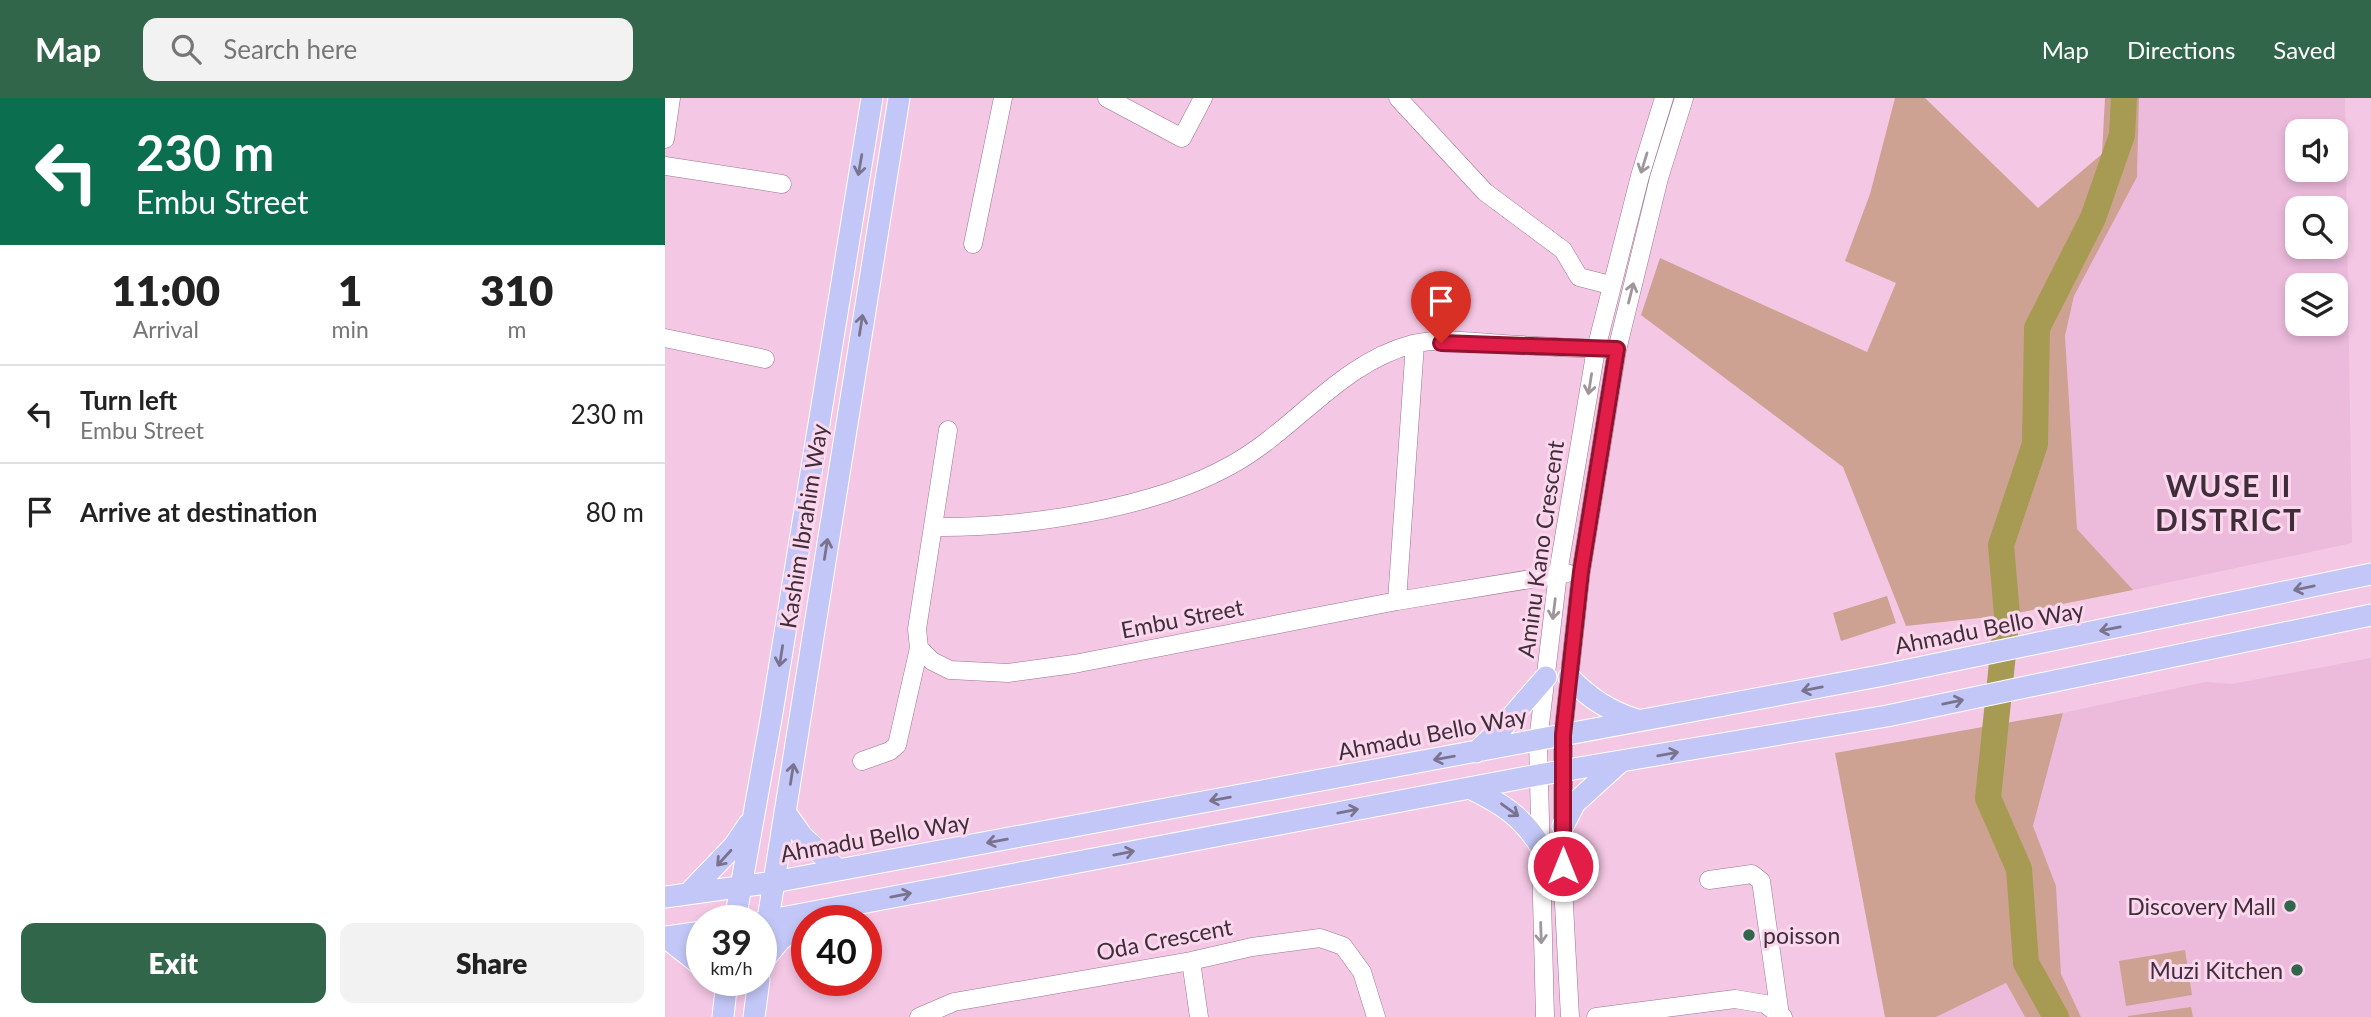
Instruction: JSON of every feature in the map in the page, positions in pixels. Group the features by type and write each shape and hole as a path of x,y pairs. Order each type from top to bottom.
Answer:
{"main road":[{"name":"Kashim Ibrahim Way","path":"738,905 872,98"},
{"name":"Kashim Ibrahim Way","path":"768,905 774,882 899,98"},
{"name":"Ahmadu Bello Way","path":"665,897 774,882 1538,741 1879,676 2371,574"},
{"path":"850,905 1538,775 1887,716 2371,615"},
{"path":"1475,752 1501,729 1546,677"},
{"path":"1569,677 1586,695 1605,707 1639,721"},
{"path":"1563,826 1575,803 1621,762"},
{"path":"1470,788 1506,806 1526,823 1539,844"},
{"path":"785,812 815,851 838,870"},
{"path":"688,894 734,846 754,817"},
{"path":"777,944 791,932"},
{"path":"665,937 686,934"},
{"path":"665,937 686,953"},
{"path":"723,996 723,1017"},
{"path":"754,1017 757,996"}],"street":[{"path":"665,139 671,98"},
{"path":"973,244 1003,98"},
{"path":"1107,98 1182,138 1203,98"},
{"path":"1398,98 1485,192 1563,250 1579,277 1610,285"},
{"name":"Aminu Kano Crescent","path":"1545,1017 1538,741 1558,573 1595,349 1610,285 1664,98"},
{"name":"Aminu Kano Crescent","path":"1570,1017 1563,826 1563,735 1581,572 1617,349 1659,178 1683,98"},
{"path":"665,166 782,184"},
{"path":"665,338 765,359"},
{"path":"934,527 965,527 1084,512 1133,503 1186,485 1234,464 1362,366 1415,344 1466,342 1617,349"},
{"path":"1397,601 1415,344"},
{"path":"862,761 890,751 897,745 919,648 917,629 948,430"},
{"name":"Embu Street","path":"919,648 932,661 950,670 1008,673 1073,664 1397,601 1558,573 1581,572"},
{"path":"1709,880 1752,874 1761,881 1781,1016"},
{"name":"Oda Crescent","path":"919,1017 954,1002 1191,961 1252,947 1320,938 1343,946 1362,972 1376,1017"},
{"path":"1191,961 1199,1017"},
{"path":"1596,1017 1735,999 1765,1004 1781,1016"}],"shaded area":[{"path":"1895,98 1925,98 2038,208 2102,154 2105,98 2139,98 2137,177 2074,296 2065,336 2077,529 2133,590 2007,615 1906,626 1843,467 1641,315 1660,258 1867,352 1896,283 1845,261 1870,194"},
{"path":"2139,98 2345,98 2345,119 2285,119 2285,182 2346,182 2347,196 2285,196 2285,259 2348,259 2348,273 2285,273 2285,336 2348,336 2348,289 2352,543 2133,590 2077,529 2065,336 2074,296 2137,177"},
{"path":"1887,596 1896,623 1841,641 1833,613"},
{"path":"2371,658 2371,1017 2081,1017 2061,974 2056,887 2033,827 2063,713 2205,682 2232,684"},
{"path":"2063,713 2033,826 2056,886 2061,974 2081,1017 2025,1017 2006,983 1936,1017 1885,1017 1835,753"},
{"path":"2185,950 2192,995 2126,1006 2119,961"},
{"path":"2006,983 2025,1017 1936,1017"},
{"path":"2191,1007 2193,1017 2128,1017 2128,1016"}],"waterway":[{"path":"2056,1017 2026,963 2019,869 1988,798 2007,615 2001,545 2035,444 2037,328 2093,218 2122,135 2124,98"}],"place":[{"name":"Discovery Mall","path":"2290,906"},
{"name":"poisson","path":"1749,935"},
{"name":"Muzi Kitchen","path":"2297,970"}],"district":[{"name":"WUSE II DISTRICT","path":"2229,502"}],"route":[{"path":"1441,343 1617,349 1581,572 1563,735 1563,866"}]}
